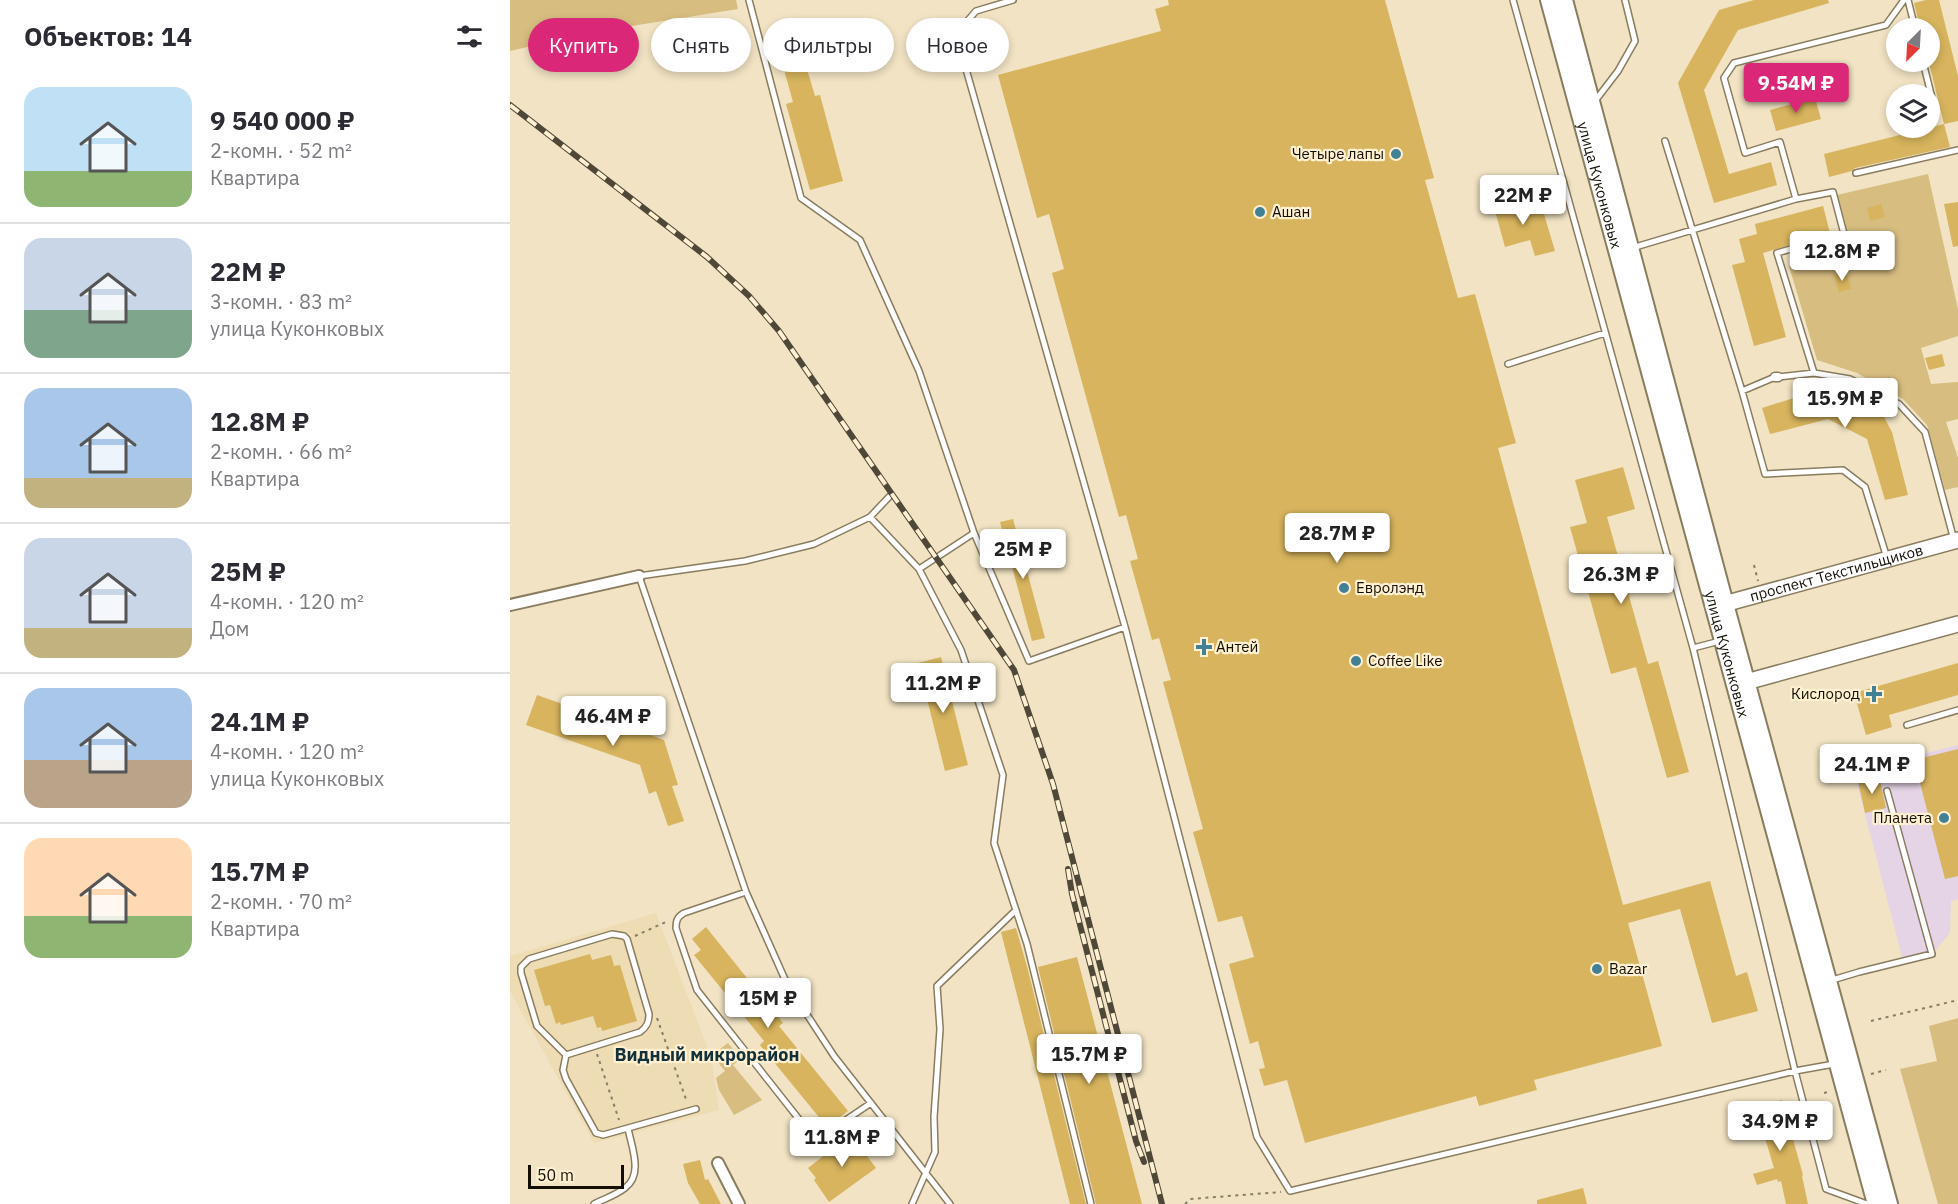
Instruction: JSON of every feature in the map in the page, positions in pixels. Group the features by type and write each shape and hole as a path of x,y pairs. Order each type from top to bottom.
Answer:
{"main road":[{"name":"улица Куконковых","path":"1549,0 1719,605 1876,1204"},
{"name":"улица Куконковых","path":"1564,0 1631,249 1719,605"},
{"name":"проспект Текстильщиков","path":"1719,605 1956,541"},
{"path":"1728,639 1746,682 1958,624"},
{"name":"улица Куконковых","path":"1728,639 1741,663 1889,1204"},
{"path":"1741,663 1750,669 1783,671"}],"street":[{"path":"510,605 639,576"},
{"path":"718,1163 740,1204"}],"lane":[{"path":"749,0 801,198 860,240 919,370 974,533 1029,661 1125,627"},
{"path":"1013,0 976,11 956,34 1125,627 1257,1137 1290,1191 1795,1071 1838,1064"},
{"path":"1513,0 1693,648 1795,1071 1826,1189 1868,1204"},
{"path":"1593,105 1618,71 1635,41 1625,0"},
{"path":"1906,0 1912,18"},
{"path":"1796,199 1780,142 1745,153 1724,78 1734,63 1886,25 1906,0"},
{"path":"1665,141 1742,391 1765,474 1843,470 1865,487 1888,559"},
{"path":"1856,172 1958,150"},
{"path":"1631,249 1796,199 1833,192 1844,234 1778,253 1814,373"},
{"path":"1508,364 1605,333"},
{"path":"1742,391 1776,377 1814,373 1850,378 1899,404 1925,432 1956,541"},
{"path":"889,497 870,517 814,544 745,561 639,576 746,892 787,984 834,1056 950,1204"},
{"path":"870,517 919,569 961,650 1003,774 994,843 1027,944 1091,1204"},
{"path":"919,569 974,533"},
{"path":"1693,648 1728,639"},
{"path":"1906,724 1958,710"},
{"path":"1827,981 1932,954 1887,791"},
{"path":"746,892 679,916 676,922 697,990 813,1137 822,1136 871,1103"},
{"path":"912,1204 934,1152 940,1029 937,986 1016,910"},
{"path":"618,933 627,939 650,1014 646,1028 640,1032 566,1054 537,1026 521,967 529,959 618,933"},
{"path":"566,1054 564,1074 596,1133 603,1135 693,1110"},
{"path":"594,1204 626,1188 632,1180 635,1163 625,1129"}],"path":[{"path":"1754,565 1759,584"},
{"path":"627,939 661,924"},
{"path":"1871,1021 1958,1000"},
{"path":"649,1021 658,1018 693,1110"},
{"path":"594,1046 625,1129"},
{"path":"1871,1074 1886,1070"},
{"path":"1824,1093 1833,1090"},
{"path":"1185,1204 1190,1199 1290,1191"}],"shaded area":[{"path":"510,0 736,0 738,9 682,18 651,18 651,23 639,25 639,18 528,18 528,47 510,51"},
{"path":"1928,174 1958,309 1958,336 1921,348 1931,384 1958,382 1958,419 1946,422 1958,458 1958,487 1945,490 1927,425 1903,399 1857,373 1817,360 1789,266 1850,250 1837,195"},
{"path":"1958,745 1958,899 1951,901 1950,933 1932,954 1903,961 1854,771"},
{"path":"656,913 711,1057 719,1110 594,1143 510,991 510,956"},
{"path":"1958,1018 1958,1204 1938,1204 1900,1069 1937,1061 1929,1026"},
{"path":"728,1043 741,1059 733,1065 762,1100 734,1115 719,1090 716,1078 725,1071 712,1055"}],"building":[{"name":"Евролэнд","path":"1168,0 1385,0 1434,178 1425,180 1458,298 1475,294 1516,443 1498,448 1623,905 1710,881 1736,976 1747,972 1758,1011 1712,1023 1680,909 1628,923 1662,1046 1534,1080 1537,1090 1479,1106 1476,1096 1305,1143 1287,1080 1264,1086 1259,1069 1265,1068 1258,1041 1250,1044 1229,964 1254,957 1242,916 1218,922 1193,832 1203,829 1163,682 1171,680 1159,638 1152,640 1130,561 1138,559 1126,515 1119,517 1052,273 1064,269 1049,214 1037,218 998,75 1161,31 1155,9 1169,5"},
{"path":"1754,0 1828,0 1829,3 1738,30 1704,90 1729,174 1771,162 1777,185 1714,203 1678,83 1719,10"},
{"path":"1939,0 1958,76 1958,121 1944,124 1940,108 1940,84 1934,84 1931,72 1940,72 1940,18 1918,18 1914,3"},
{"path":"785,72 808,72 815,96 820,95 843,181 810,190 786,104 793,102"},
{"path":"1815,98 1821,119 1776,131 1770,110"},
{"path":"1944,124 1950,147 1855,168 1852,171 1829,177 1824,154 1888,138 1940,138 1940,125"},
{"path":"1509,195 1514,212 1541,204 1555,251 1535,256 1530,240 1505,247 1492,200"},
{"path":"1958,202 1958,246 1953,247 1944,204"},
{"path":"1881,204 1885,217 1870,221 1867,208"},
{"path":"1823,206 1830,233 1763,253 1786,337 1754,346 1732,265 1745,262 1739,239 1757,234 1755,224"},
{"path":"1846,272 1851,289 1839,292 1834,275"},
{"path":"1942,354 1945,366 1929,370 1925,358"},
{"path":"1819,390 1833,390 1862,400 1884,417 1892,432 1908,495 1885,500 1867,439 1828,419 1770,434 1762,408"},
{"path":"1623,467 1635,509 1607,517 1648,664 1658,661 1689,772 1667,778 1636,667 1611,674 1570,527 1587,523 1575,480"},
{"path":"1013,519 1045,638 1032,641 1000,522"},
{"path":"941,657 968,765 945,771 918,663"},
{"path":"1958,663 1958,695 1889,715 1892,727 1866,735 1854,693"},
{"path":"537,695 664,740 678,785 672,786 684,821 668,826 656,791 649,794 640,765 526,725"},
{"name":"Планета","path":"1958,749 1958,876 1945,879 1914,760"},
{"path":"1879,776 1886,808 1865,813 1858,781"},
{"path":"706,927 783,1023 779,1026 848,1111 827,1127 760,1045 764,1041 694,955 701,950 692,939"},
{"path":"1016,928 1086,1204 1070,1204 1001,932"},
{"path":"590,954 592,960 611,955 614,966 620,965 637,1021 602,1031 601,1027 597,1028 593,1016 561,1025 560,1022 556,1024 550,1005 545,1006 534,970"},
{"path":"1077,957 1142,1204 1096,1204 1038,967"},
{"path":"1782,1100 1803,1175 1808,1204 1786,1204 1781,1181 1778,1182 1777,1179 1757,1185 1753,1174 1774,1168 1765,1138 1758,1140 1752,1118 1759,1116 1756,1107"},
{"path":"851,1135 855,1140 857,1138 876,1168 829,1202 808,1168"},
{"path":"700,1160 705,1180 708,1179 721,1204 700,1204 688,1183 683,1164"},
{"path":"1583,1188 1587,1204 1537,1204 1537,1200"}],"railway":[{"path":"510,105 707,257 749,296 779,331 1014,670 1053,784 1162,1204"},
{"path":"1068,869 1072,894 1136,1141 1144,1162"}],"place":[{"name":"Четыре лапы","path":"1396,154"},
{"name":"Ашан","path":"1260,212"},
{"name":"Евролэнд","path":"1344,588"},
{"name":"Антей","path":"1204,647"},
{"name":"Coffee Like","path":"1356,661"},
{"name":"Кислород","path":"1874,694"},
{"name":"Планета","path":"1944,818"},
{"name":"Bazar","path":"1597,969"}],"district":[{"name":"Видный микрорайон","path":"707,1055"}]}
